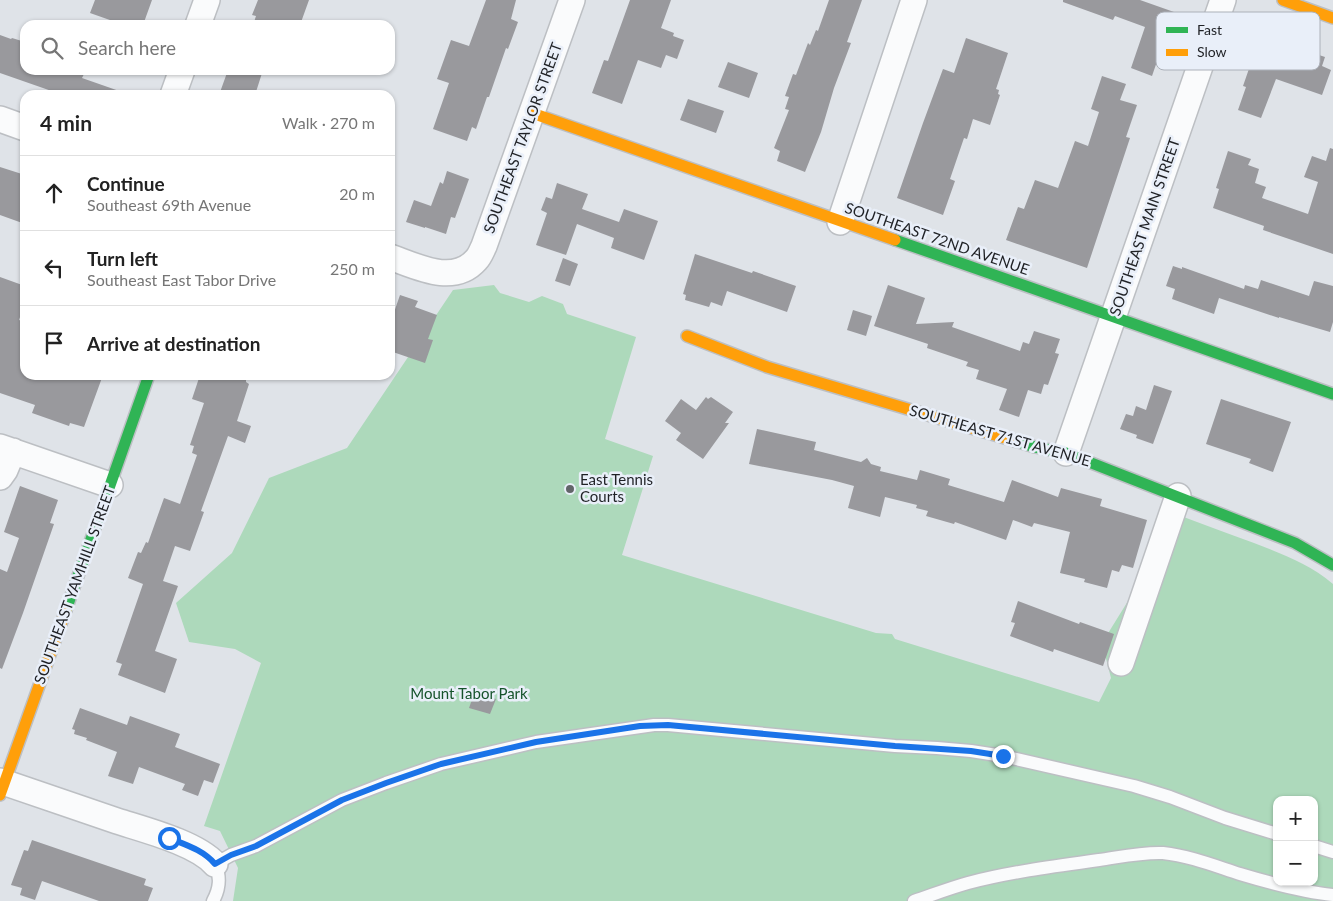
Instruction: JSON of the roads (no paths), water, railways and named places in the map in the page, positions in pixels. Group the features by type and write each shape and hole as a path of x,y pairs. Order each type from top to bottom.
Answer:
{"street":[{"path":"200,20 207,0"},
{"name":"SOUTHEAST TAYLOR STREET","path":"395,259 432,271 445,273 463,270 477,260 484,246 572,0"},
{"path":"840,222 914,0"},
{"name":"SOUTHEAST MAIN STREET","path":"1219,12 1223,0"},
{"path":"1283,0 1316,12"},
{"path":"1320,13 1333,18"},
{"name":"SOUTHEAST MAIN STREET","path":"1066,453 1199,70"},
{"path":"175,90 180,75"},
{"name":"SOUTHEAST 72ND AVENUE","path":"532,113 1333,394"},
{"path":"0,119 20,126"},
{"name":"SOUTHEAST 71ST AVENUE","path":"687,336 767,367 1035,447 1066,453 1295,543 1333,565"},
{"name":"SOUTHEAST YAMHILL STREET","path":"1,786 147,380"},
{"path":"0,477 5,470 6,449 110,485"},
{"path":"1122,663 1178,496"},
{"path":"1,786 169,838 199,850 215,864"}],"lane":[{"path":"213,901 219,883 219,873 215,864 231,855 256,846 342,800 441,764 536,742 654,725 946,749 1003,756 1134,786 1273,833"},
{"path":"1318,847 1333,852"},
{"path":"914,901 968,883 994,877 1065,864 1162,853 1204,862 1286,886 1316,893 1333,894"}],"place":[{"name":"East Tennis Courts","path":"570,489"}],"park label":[{"name":"Mount Tabor Park","path":"469,694"}]}
